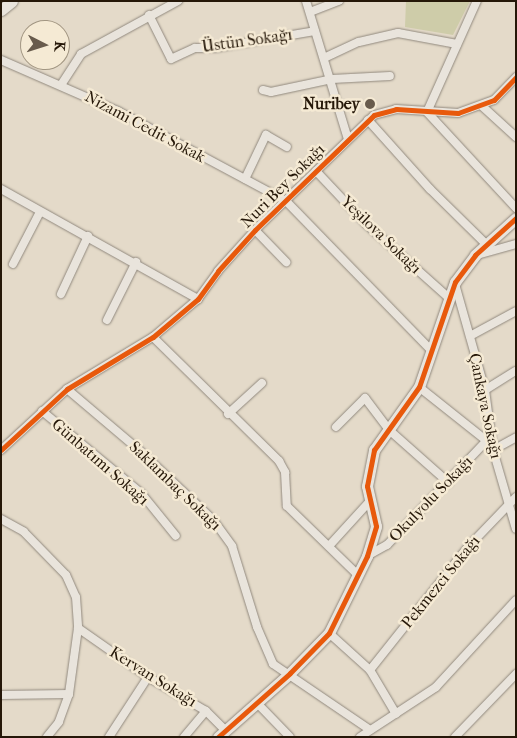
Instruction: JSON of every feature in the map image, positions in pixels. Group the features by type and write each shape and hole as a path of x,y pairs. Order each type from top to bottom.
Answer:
{"street":[{"path":"1,10 12,1"},
{"path":"61,85 81,54 149,15 178,1"},
{"path":"306,1 332,79 348,139"},
{"path":"310,12 339,1"},
{"path":"477,1 427,112 516,208"},
{"name":"Üstün Sokağı","path":"149,15 171,59 195,48 215,48 315,31"},
{"path":"324,58 359,42 398,33 457,44"},
{"name":"Nizami Cedit Sokak","path":"1,60 118,111 286,200 431,350"},
{"path":"263,90 271,92 332,79 390,76"},
{"name":"Nuri Bey Sokağı","path":"1,450 67,389 153,337 198,300 218,271 255,230 374,115 396,109 458,112 482,106 494,100 516,77"},
{"path":"482,106 516,137"},
{"path":"368,120 430,189 487,245"},
{"path":"245,179 266,135 287,147"},
{"name":"Yeşilova Sokağı","path":"316,171 366,224 448,297"},
{"path":"1,189 40,212 136,262 198,300"},
{"path":"12,264 40,212"},
{"path":"221,733 290,674 329,633 366,556 376,526 367,486 374,450 419,386 448,297 455,282 475,256 516,218"},
{"path":"255,230 286,262"},
{"path":"61,294 88,236"},
{"path":"475,256 516,244"},
{"path":"107,320 136,262"},
{"name":"Çankaya Sokağı","path":"455,282 485,390 489,439 516,529"},
{"path":"470,336 516,311"},
{"path":"153,337 228,414 279,462 284,472 287,506 357,574"},
{"path":"485,390 516,371"},
{"path":"228,414 262,383"},
{"path":"419,386 489,439"},
{"name":"Saklambaç Sokağı","path":"67,389 139,450 214,521 232,546 257,627 273,664 290,674 371,733"},
{"path":"336,426 365,398 388,429 449,482"},
{"name":"Günbatımı Sokağı","path":"42,412 141,493 176,536"},
{"path":"493,450 516,437"},
{"name":"Okulyolu Sokağı","path":"366,556 387,545 489,439"},
{"name":"Pekmezci Sokağı","path":"370,670 508,502 516,497"},
{"path":"329,546 370,500"},
{"path":"1,519 24,532 66,575 76,597 78,628 69,694 59,722 47,737"},
{"path":"360,737 371,733 436,687 516,600"},
{"name":"Kervan Sokağı","path":"78,628 148,677 206,710 221,733"},
{"path":"329,633 370,670 396,714"},
{"path":"455,737 516,674"},
{"path":"109,737 148,677"},
{"path":"1,695 69,694"},
{"path":"257,702 290,737"},
{"path":"184,737 206,710"}],"shaded area":[{"path":"406,1 470,1 453,35 405,27"}],"cycle path":[{"path":"1,450 67,389 153,337 198,299 218,271 255,230 374,115 396,109 458,113 494,100 516,77"},
{"path":"218,737 290,673 329,633 367,556 376,526 367,486 374,450 419,387 455,282 475,255 516,218"}],"place":[{"name":"Nuribey","path":"370,104"}]}
